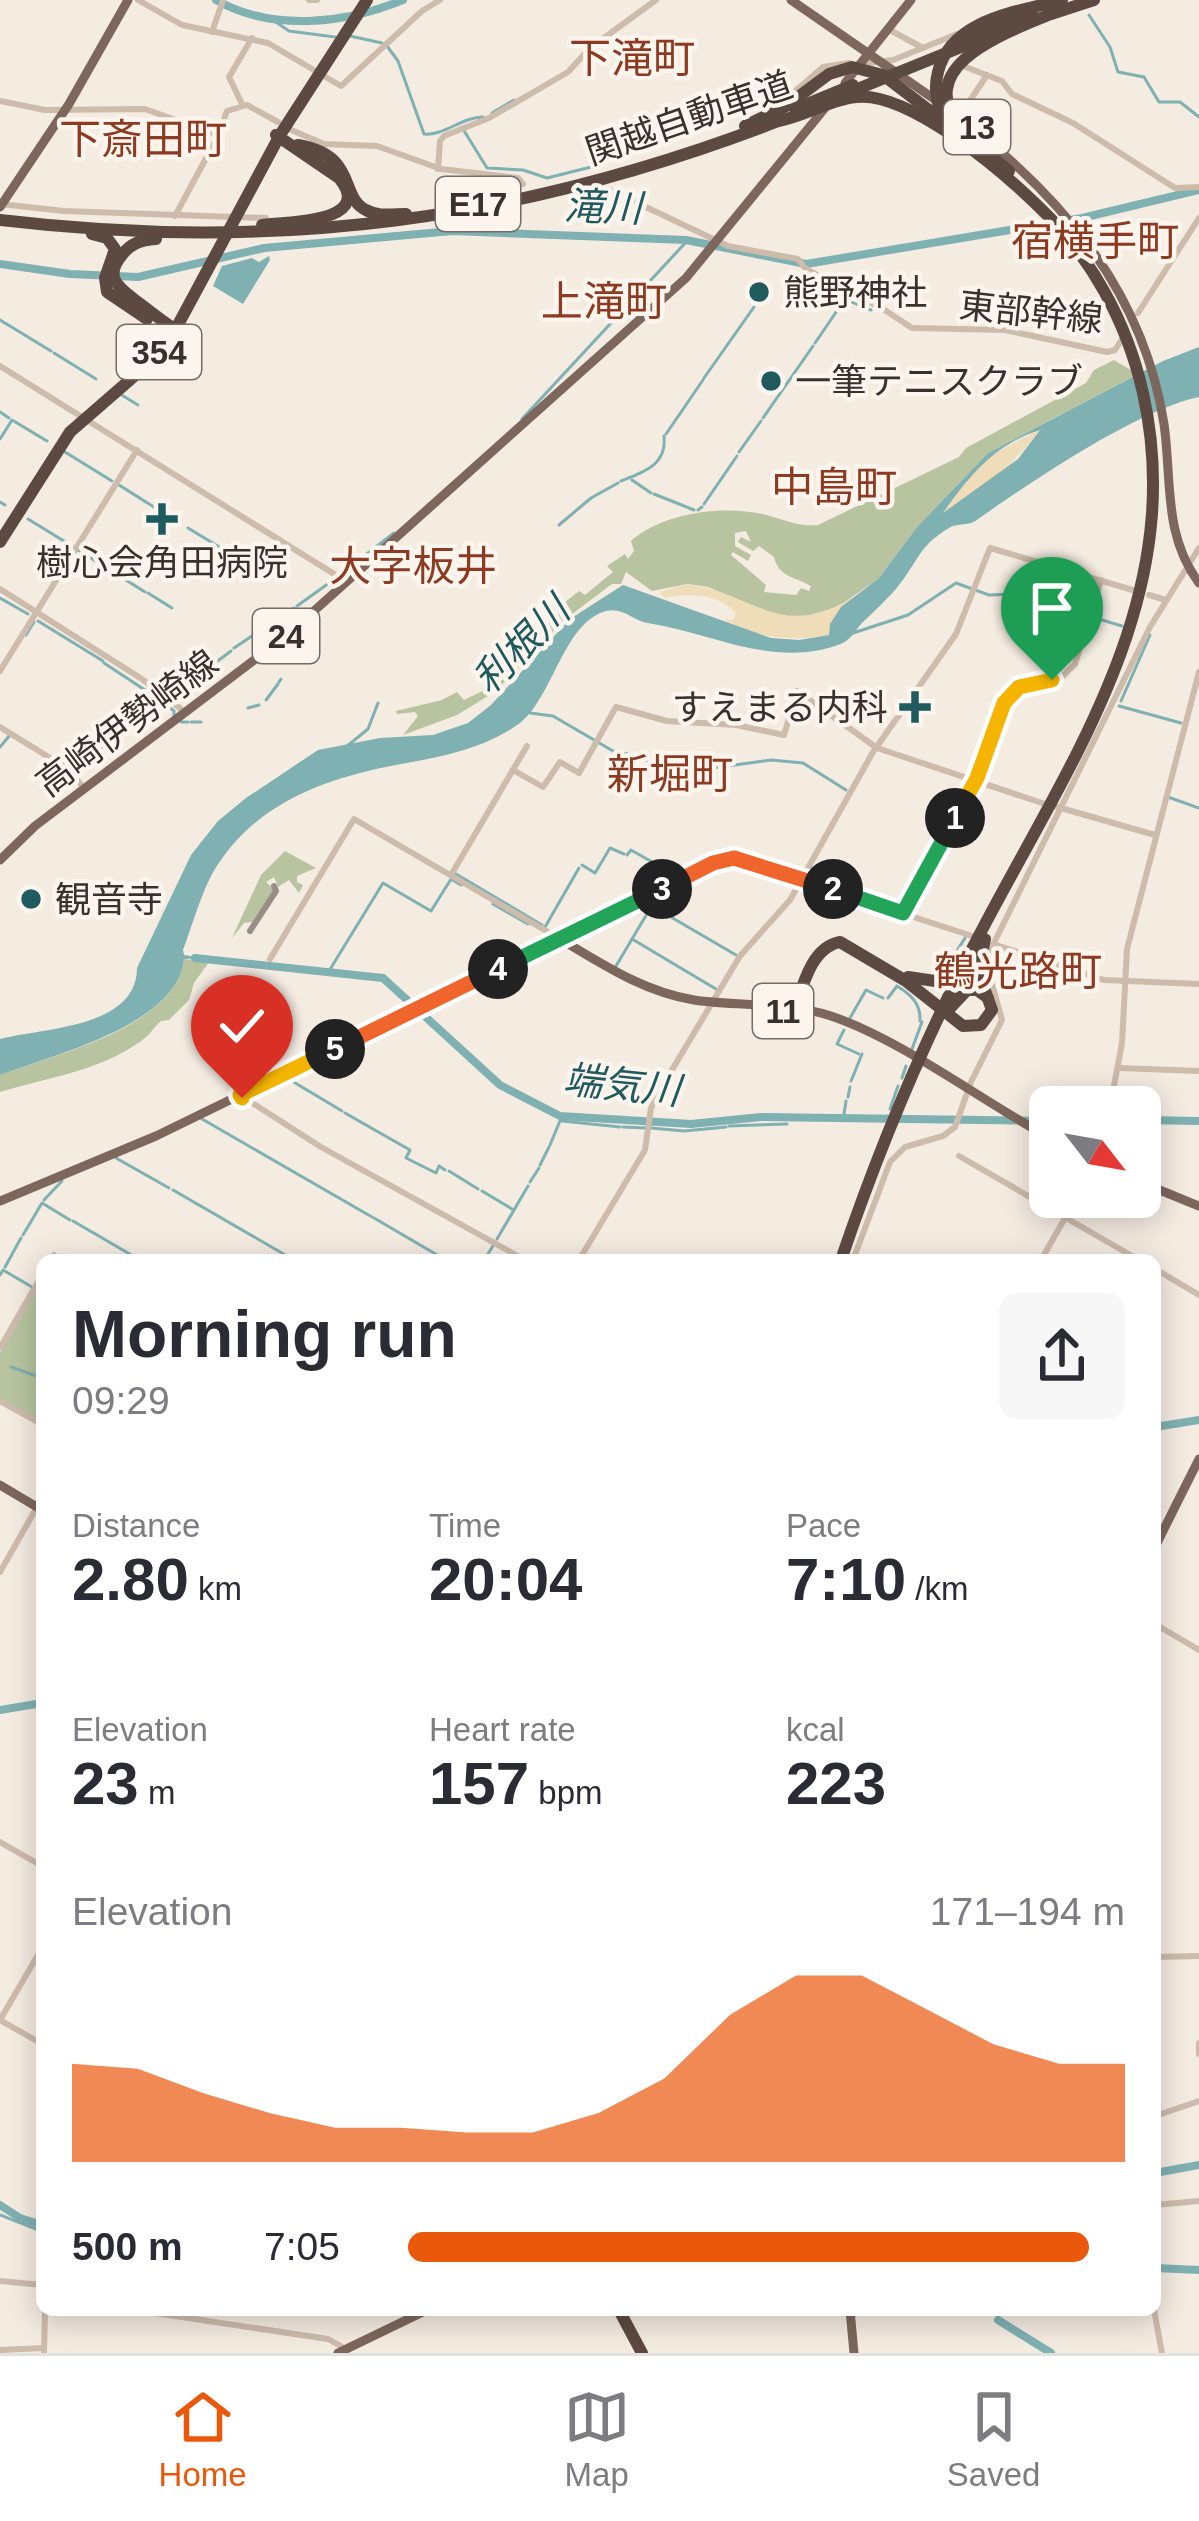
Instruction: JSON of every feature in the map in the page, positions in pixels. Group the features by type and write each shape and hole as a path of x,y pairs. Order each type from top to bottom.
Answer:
{"highway":[{"name":"354","path":"0,539 55,445 173,330 280,132 365,0"},
{"name":"関越自動車道","path":"0,210 230,229 419,214 566,185 717,139 1074,0"},
{"name":"関越自動車道","path":"0,210 53,226 230,229 386,224 515,202 632,173 778,122 896,68 1059,6 1094,0"},
{"path":"981,159 956,136 936,82 945,55 963,35 983,23 1059,6"},
{"path":"944,104 952,76 968,54 1059,6"},
{"path":"717,139 786,106 822,79 859,67 884,75 959,123"},
{"path":"778,122 847,99 886,99 921,114 1063,219"},
{"path":"849,1254 917,1063 1134,638 1153,559 1158,512 1161,450 1145,402 1140,349 1063,219 944,104"},
{"path":"280,132 344,168 354,199 362,208 382,214 419,214"},
{"path":"110,277 126,250 140,242 322,219 341,210 347,190 342,180 280,132"},
{"path":"53,226 110,240 115,253 110,277 115,300 173,330"},
{"path":"896,973 918,981 939,979 980,939"},
{"path":"896,973 960,1024 978,1027 989,1019 992,1006 978,970 980,939"},
{"path":"794,1009 801,980 828,941 845,941 962,1023 978,1024 990,1011 986,997 974,989 961,993 945,1010"},
{"path":"896,973 918,994 926,1010 917,1063"},
{"path":"616,2316 640,2353"}],"main road":[{"path":"0,210 128,0"},
{"name":"13","path":"794,0 870,51 959,123 1063,219"},
{"path":"844,71 870,51 911,0"},
{"name":"24","path":"716,244 825,108"},
{"name":"高崎伊勢崎線","path":"0,860 29,830 286,636 686,278 716,244"},
{"path":"1161,450 1175,521 1188,563 1199,580"},
{"path":"0,1201 156,1136 562,941"},
{"name":"11","path":"562,941 643,989 712,1004 794,1009 850,1023 1029,1129"},
{"path":"1161,1189 1199,1204"},
{"path":"1161,1538 1199,1462"},
{"path":"0,1486 36,1506"},
{"path":"342,2351 414,2316"},
{"path":"850,2316 853,2353"}],"street":[{"path":"137,0 182,25 268,43 336,85 344,85 422,11 440,0"},
{"path":"212,32 223,0"},
{"path":"438,169 440,141 490,118 568,71 590,47 656,0"},
{"path":"778,106 824,67 844,71 868,65 896,68 925,48 1014,7"},
{"path":"888,29 925,48"},
{"path":"242,105 229,79 252,38"},
{"path":"947,59 1005,83 1012,94 1073,123 1174,188 1199,187"},
{"path":"959,123 987,75"},
{"path":"0,101 37,109 145,109 218,135"},
{"path":"175,216 218,135 224,114 242,105 253,107 280,132 324,144 377,146 438,169 518,178 523,184"},
{"name":"東部幹線","path":"608,189 716,244 801,262 912,328 1005,330 1107,352 1115,350 1122,339"},
{"path":"0,210 175,216 230,229 266,218"},
{"name":"東部幹線","path":"1138,313 1199,218"},
{"path":"0,366 347,582"},
{"path":"0,671 137,450"},
{"path":"850,1254 897,1153 917,1141 950,1132 960,1120 1002,1020 980,939 1164,600 1199,546"},
{"path":"583,1254 645,1150 653,1102 743,952 790,900 877,748 956,634 992,547 1164,600"},
{"path":"903,913 975,782 1004,703 1019,687 1066,675 1075,664 1101,580"},
{"path":"0,589 152,685 186,713"},
{"path":"1115,1086 1131,933 1199,672"},
{"path":"513,770 543,788 560,762 579,773 616,707 667,721 749,727 784,735 797,691 877,748 1155,835"},
{"path":"0,728 68,769 84,789"},
{"path":"451,875 527,746"},
{"path":"270,959 353,819 562,941"},
{"path":"562,941 723,860 741,859 1094,978 1199,984"},
{"path":"532,923 562,941"},
{"path":"542,947 547,941 544,934"},
{"path":"1119,1068 1199,1071"},
{"path":"240,1095 321,1148 513,1254"},
{"path":"959,1156 1029,1196"},
{"path":"1043,1254 1064,1218"},
{"path":"1067,1218 1128,1254"},
{"path":"1161,1272 1199,1294"},
{"path":"0,1348 36,1285"},
{"path":"0,1400 36,1421"},
{"path":"0,1572 36,1514"},
{"path":"1161,1628 1199,1650"},
{"path":"0,1842 36,1863"},
{"path":"1161,1957 1199,1956"},
{"path":"36,1958 0,2020 36,2041"},
{"path":"1199,2043 1199,2054"},
{"path":"1161,2114 1199,2101"},
{"path":"1161,2204 1199,2201"},
{"path":"0,2281 36,2284"},
{"path":"0,2350 44,2351 46,2316"},
{"path":"175,2316 328,2339 342,2351"},
{"path":"1155,2316 1162,2353"}],"green space":[{"path":"1114,360 1134,376 988,453 917,527 879,578 838,607 783,618 708,587 687,584 652,591 626,572 621,584 612,584 564,620 496,691 457,715 403,735 418,716 396,711 457,692 464,700 489,688 517,666 513,663 506,669 509,664 502,651 506,648 516,656 532,647 554,612 559,614 559,607 579,591 585,595 613,572 607,566 625,554 628,559 634,551 631,541 644,531 676,518 729,510 818,525 959,457 966,448 1086,383 1094,370","holes":["746,531 751,542 741,537 738,542 753,551 759,546 784,573 811,586 809,591 801,588 796,595 764,592 766,585 731,555 748,561 751,555 735,546 735,533"]},
{"path":"285,851 316,868 297,876 303,885 299,893 289,880 278,887 274,877 266,882 274,890 252,922 244,923 232,938 261,875"},
{"path":"184,959 209,962 189,1000 141,1041 90,1067 0,1092 0,1075 81,1047 136,1021 159,1004 175,983"},
{"path":"36,1291 36,1418 0,1399 0,1353"}],"sand":[{"path":"1042,428 982,489 940,515 968,476 990,456"},
{"path":"687,584 786,615 827,610 852,598 834,617 830,635 775,637 723,619 733,620 736,613 712,598 665,598 660,592"}],"water":[{"path":"269,256 243,304 213,286 222,266 252,258 259,262"},
{"path":"1199,347 1199,397 1146,416 975,521 945,531 926,546 895,590 843,643 793,653 769,651 606,611 579,629 531,711 507,732 463,750 345,777 270,812 229,849 212,874 183,950 184,955 203,958 184,959 176,982 160,1002 110,1034 0,1075 0,1039 85,1022 122,1003 133,988 137,968 191,855 218,821 318,750 380,738 433,735 468,723 491,705 570,619 623,585 771,638 829,635 841,607 879,578 917,527 988,453 1163,361","holes":["1040,430 1018,459 943,513 984,463 1009,444"]}],"waterway":[{"path":"216,0 261,17 309,21 357,15 403,0"},
{"path":"1089,15 1110,47 1118,72 1144,77 1159,102 1180,102 1199,117"},
{"path":"270,18 289,31 335,37"},
{"path":"350,36 382,43"},
{"path":"387,46 398,61 424,134 483,117"},
{"path":"492,113 514,100"},
{"path":"463,129 487,168 523,170 547,178 591,167"},
{"name":"滝川","path":"0,264 138,277 264,248 452,231 686,240 806,264 1082,218 1199,190"},
{"path":"522,419 688,240"},
{"path":"815,343 845,299 871,310"},
{"path":"704,378 754,307"},
{"path":"0,320 51,351"},
{"path":"763,418 813,346"},
{"path":"54,353 96,379"},
{"path":"666,434 703,380"},
{"path":"120,394 138,405"},
{"path":"0,412 9,418"},
{"path":"0,439 12,420 47,441"},
{"path":"739,452 761,421"},
{"path":"621,481 658,461 664,436"},
{"path":"65,452 112,481"},
{"path":"704,504 737,456"},
{"path":"632,480 651,493"},
{"path":"559,525 618,483"},
{"path":"119,485 173,519"},
{"path":"654,494 694,510"},
{"path":"0,502 5,505"},
{"path":"698,510 702,507"},
{"path":"28,519 72,546"},
{"path":"188,528 249,565"},
{"path":"359,560 394,533"},
{"path":"78,550 145,592"},
{"path":"341,574 356,562"},
{"path":"297,606 336,578"},
{"path":"850,634 908,615 956,583 989,595 1015,594 1122,626"},
{"path":"148,593 172,608"},
{"path":"0,598 28,614"},
{"path":"234,648 294,608"},
{"path":"38,621 103,661"},
{"path":"26,635 34,622"},
{"path":"1121,701 1150,635"},
{"path":"195,678 231,651"},
{"path":"104,663 160,700"},
{"path":"173,695 192,681"},
{"path":"266,700 278,684"},
{"path":"138,721 162,703"},
{"path":"164,703 174,717"},
{"path":"346,747 368,729 378,703"},
{"path":"248,708 259,705"},
{"path":"1119,706 1181,723"},
{"path":"530,713 553,716 613,751 660,768 706,769 771,760 803,763 846,790"},
{"path":"181,722 188,722"},
{"path":"191,722 201,722"},
{"path":"104,746 135,723"},
{"path":"0,747 10,735"},
{"path":"67,767 101,748"},
{"path":"1168,797 1199,808"},
{"path":"582,865 595,873 610,848 624,854"},
{"path":"627,855 631,850 670,872"},
{"path":"545,927 579,868"},
{"path":"456,874 542,925"},
{"path":"329,971 383,883 431,911 451,879 461,885"},
{"path":"616,966 660,892"},
{"path":"493,904 528,924"},
{"path":"652,906 736,955"},
{"path":"950,962 965,938"},
{"path":"632,939 716,989"},
{"name":"端気川","path":"195,958 383,978 500,1085 560,1116 691,1124 761,1117 1029,1121"},
{"path":"888,998 897,986 902,989 917,1004 920,1021"},
{"path":"850,1018 866,990 883,998"},
{"path":"912,1049 922,1022"},
{"path":"844,1030 837,1044 859,1054"},
{"path":"851,1081 862,1054"},
{"path":"902,1078 906,1066"},
{"path":"287,1078 342,1111"},
{"path":"890,1109 898,1086"},
{"path":"848,1097 850,1087"},
{"path":"844,1114 846,1101"},
{"path":"345,1113 410,1150 406,1158"},
{"path":"550,1145 562,1116"},
{"path":"202,1119 372,1217"},
{"name":"端気川","path":"1161,1120 1199,1121"},
{"path":"562,1121 620,1127"},
{"path":"729,1126 787,1124"},
{"path":"623,1127 645,1128"},
{"path":"651,1128 726,1127"},
{"path":"540,1165 549,1147"},
{"path":"116,1158 169,1188"},
{"path":"408,1159 436,1173 439,1166 445,1170"},
{"path":"530,1182 539,1168"},
{"path":"449,1171 478,1189"},
{"path":"44,1200 62,1181"},
{"path":"497,1239 528,1186"},
{"path":"173,1190 284,1254"},
{"path":"482,1191 512,1209"},
{"path":"23,1235 42,1203 70,1220"},
{"path":"374,1218 436,1254"},
{"path":"73,1221 130,1254"},
{"path":"5,1267 21,1238"},
{"path":"488,1254 493,1246"},
{"path":"0,1275 3,1270 32,1287"},
{"path":"11,1367 36,1376"},
{"path":"1161,1426 1199,1420"},
{"path":"0,1710 36,1704"},
{"path":"1161,2172 1199,2165"},
{"path":"0,2205 36,2223"},
{"path":"0,2215 36,2229"},
{"path":"1161,2268 1199,2270"},
{"path":"998,2320 1051,2353"}],"taxiway":[{"path":"250,931 276,891 274,886"}],"place":[{"name":"熊野神社","path":"759,292"},
{"name":"一筆テニスクラブ","path":"771,381"},
{"name":"樹心会角田病院","path":"162,519"},
{"name":"すえまる内科","path":"915,707"},
{"name":"観音寺","path":"31,899"}],"district":[{"name":"下滝町","path":"632,58"},
{"name":"下斎田町","path":"143,139"},
{"name":"宿横手町","path":"1095,241"},
{"name":"上滝町","path":"604,301"},
{"name":"中島町","path":"834,487"},
{"name":"大字板井","path":"413,566"},
{"name":"新堀町","path":"670,774"},
{"name":"鶴光路町","path":"1018,971"}],"route":[{"path":"242,1098 240,1095 723,860 745,860 903,913 975,782 1004,703 1019,687 1052,680"}],"water label":[{"name":"利根川","path":"521,645"}]}
